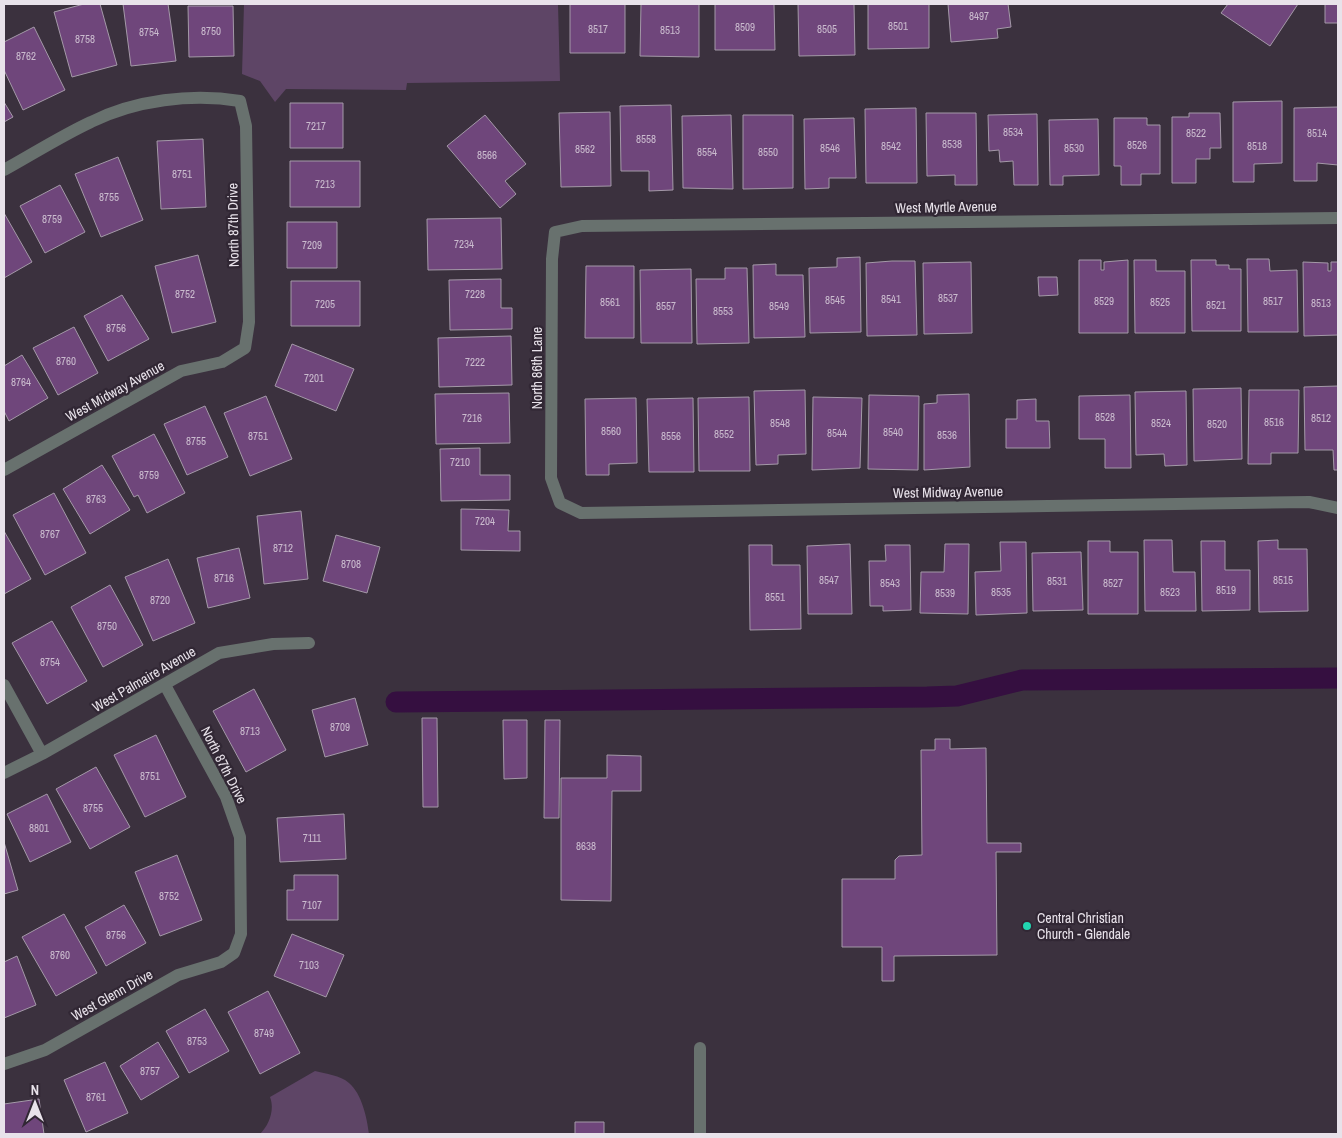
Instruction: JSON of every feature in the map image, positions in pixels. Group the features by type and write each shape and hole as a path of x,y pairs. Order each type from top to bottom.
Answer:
{"street":[{"name":"North 87th Drive","path":"4,170 92,121 143,103 212,96 240,101 246,126 249,322 245,348"},
{"name":"West Myrtle Avenue","path":"555,232 582,226 1338,218"},
{"name":"North 86th Lane","path":"555,232 552,259 551,478 560,503"},
{"name":"West Midway Avenue","path":"4,470 181,371 222,362 245,348"},
{"name":"West Midway Avenue","path":"560,503 582,513 1309,502 1338,508"},
{"name":"West Palmaire Avenue","path":"4,773 42,754 219,653 272,644 309,643"},
{"path":"4,685 42,754"},
{"name":"North 87th Drive","path":"165,685 226,797 240,837 241,934 234,953"},
{"name":"West Glenn Drive","path":"4,1064 45,1050 178,975 221,962 234,953"},
{"path":"700,1048 700,1134"}],"shaded area":[{"path":"244,4 558,4 560,81 407,83 406,90 286,89 275,102 260,81 242,74"},
{"path":"315,1071 341,1078 354,1088 363,1107 369,1134 260,1134 270,1117 272,1107 270,1097"}],"building":[{"path":"84,4 100,4 117,65 72,77 54,12"},
{"path":"123,4 168,4 176,61 131,66"},
{"path":"570,4 625,4 625,53 570,53"},
{"path":"641,4 699,4 699,57 640,56"},
{"path":"715,4 774,4 775,50 715,50"},
{"path":"798,4 854,4 855,55 799,56"},
{"path":"868,4 929,4 929,48 868,49"},
{"path":"948,4 1008,4 1011,27 997,29 998,38 951,42"},
{"path":"1228,4 1298,4 1270,46 1221,13"},
{"path":"1325,4 1338,4 1338,23 1325,23"},
{"path":"188,6 233,6 234,56 189,57"},
{"path":"34,27 65,90 23,110 4,70 4,42"},
{"path":"1282,101 1282,163 1254,164 1254,182 1233,182 1233,102"},
{"path":"4,102 13,117 4,122"},
{"path":"290,103 343,103 343,148 290,148"},
{"path":"671,105 673,190 649,191 649,171 621,171 620,106"},
{"path":"1338,107 1338,165 1317,163 1317,181 1294,181 1294,108"},
{"path":"916,108 917,183 866,183 865,109"},
{"path":"610,112 611,186 561,187 559,113"},
{"path":"926,113 976,113 977,185 955,185 955,175 927,176"},
{"path":"1189,113 1220,113 1221,148 1210,148 1210,159 1196,159 1196,183 1172,183 1172,117 1189,117"},
{"path":"1037,114 1038,185 1014,185 1013,161 1000,162 999,150 989,151 988,115"},
{"path":"485,115 526,164 505,181 516,194 500,208 447,146"},
{"path":"731,115 733,189 683,188 682,116"},
{"path":"743,115 793,115 793,188 743,189"},
{"path":"854,118 856,178 829,178 829,188 805,189 804,119"},
{"path":"1114,118 1147,118 1147,125 1160,125 1160,174 1141,174 1141,185 1121,185 1121,166 1114,166"},
{"path":"1098,119 1099,175 1063,176 1063,185 1050,185 1049,120"},
{"path":"203,139 206,207 161,209 157,141"},
{"path":"118,157 143,220 101,237 75,174"},
{"path":"290,161 360,161 360,207 290,207"},
{"path":"60,185 85,232 45,253 20,206"},
{"path":"4,213 32,262 4,278"},
{"path":"501,218 502,269 428,270 427,219"},
{"path":"287,222 337,222 337,268 287,268"},
{"path":"198,255 216,322 172,333 155,266"},
{"path":"860,257 861,332 810,333 809,268 837,267 837,258"},
{"path":"1247,259 1269,259 1270,271 1297,270 1298,332 1248,332"},
{"path":"1079,260 1101,260 1101,270 1104,270 1104,262 1128,260 1128,333 1079,333"},
{"path":"1134,260 1156,260 1156,271 1185,271 1185,333 1135,333"},
{"path":"1191,260 1216,260 1216,265 1229,265 1229,269 1241,269 1241,331 1192,331"},
{"path":"915,261 917,335 867,336 866,263"},
{"path":"971,262 972,333 924,334 923,263"},
{"path":"1303,262 1328,263 1328,271 1331,271 1331,262 1338,262 1338,335 1304,336"},
{"path":"776,264 776,275 803,275 805,337 754,338 753,265"},
{"path":"586,266 634,266 634,338 585,338"},
{"path":"725,268 747,268 749,343 697,344 696,279 725,279"},
{"path":"691,269 692,343 641,343 640,270"},
{"path":"1038,277 1057,277 1058,295 1039,296"},
{"path":"501,279 501,308 512,308 512,329 450,330 449,280"},
{"path":"291,281 360,281 360,326 291,326"},
{"path":"122,295 149,339 108,361 84,316"},
{"path":"74,327 98,373 58,395 33,348"},
{"path":"511,336 512,385 439,387 438,338"},
{"path":"292,344 354,369 336,411 275,386"},
{"path":"22,355 48,398 9,421 4,411 4,366"},
{"path":"1338,386 1338,470 1334,470 1333,450 1305,450 1304,387"},
{"path":"1241,388 1242,459 1194,461 1193,389"},
{"path":"805,390 806,454 778,455 778,464 756,465 754,391"},
{"path":"1249,390 1299,390 1298,453 1271,453 1271,464 1248,464"},
{"path":"1186,391 1187,465 1165,466 1164,454 1136,455 1135,392"},
{"path":"509,393 510,443 436,444 435,394"},
{"path":"969,394 970,467 924,470 924,404 937,403 937,395"},
{"path":"869,395 919,396 918,470 868,469"},
{"path":"1130,395 1131,468 1105,468 1105,439 1079,439 1079,396"},
{"path":"266,396 292,459 250,476 224,413"},
{"path":"749,397 750,471 699,471 698,398"},
{"path":"813,397 862,398 860,468 812,470"},
{"path":"636,398 637,463 609,464 609,475 586,475 585,399"},
{"path":"693,398 694,472 649,472 647,399"},
{"path":"1036,399 1036,421 1049,421 1050,448 1006,448 1006,419 1017,419 1017,400"},
{"path":"205,406 228,457 187,475 164,424"},
{"path":"154,434 185,493 147,513 138,495 134,497 112,456"},
{"path":"480,448 480,475 510,475 510,500 441,501 440,449"},
{"path":"102,465 130,510 90,534 63,489"},
{"path":"54,493 86,553 45,575 13,515"},
{"path":"461,509 509,510 508,531 520,531 520,551 461,550"},
{"path":"301,511 308,579 264,584 257,516"},
{"path":"4,531 31,579 4,594"},
{"path":"336,535 380,547 367,593 323,581"},
{"path":"1144,540 1172,540 1173,572 1195,572 1196,611 1145,611"},
{"path":"1278,540 1278,549 1307,549 1308,611 1259,612 1258,541"},
{"path":"1088,541 1110,541 1110,552 1138,552 1138,614 1088,614"},
{"path":"1201,541 1225,541 1225,570 1250,570 1250,610 1202,611"},
{"path":"1000,542 1026,542 1027,613 976,615 975,572 1001,571"},
{"path":"850,544 852,614 808,614 807,546"},
{"path":"945,544 969,544 968,614 920,613 921,572 944,572"},
{"path":"749,545 772,545 772,565 800,565 801,629 750,630"},
{"path":"885,545 910,545 911,610 883,611 883,606 870,606 869,561 886,561"},
{"path":"239,548 250,598 208,608 197,558"},
{"path":"1081,552 1083,610 1033,611 1032,553"},
{"path":"168,559 195,623 153,641 125,577"},
{"path":"110,585 143,645 103,667 71,607"},
{"path":"52,621 87,681 47,704 12,643"},
{"path":"254,689 286,750 246,772 213,711"},
{"path":"355,698 368,745 325,757 312,710"},
{"path":"422,718 437,718 438,807 423,807"},
{"path":"503,720 527,720 527,778 504,779"},
{"path":"545,720 560,720 559,818 544,818"},
{"path":"156,735 186,797 145,817 114,755"},
{"path":"935,739 950,739 950,749 986,748 987,843 1021,843 1021,852 996,852 997,955 894,956 894,981 882,981 882,947 842,947 842,879 895,879 895,860 899,856 922,855 921,750 935,750"},
{"path":"607,755 641,756 641,791 612,791 611,901 561,900 561,778 607,778"},
{"path":"96,767 130,827 90,849 56,789"},
{"path":"47,794 71,842 30,862 7,814"},
{"path":"344,814 346,859 280,862 277,818"},
{"path":"4,842 18,890 4,894"},
{"path":"177,855 202,920 160,936 135,872"},
{"path":"294,875 338,875 338,920 287,920 287,890 294,890"},
{"path":"124,905 146,943 106,966 85,927"},
{"path":"64,914 97,973 56,996 22,937"},
{"path":"292,934 344,955 326,997 274,976"},
{"path":"17,956 36,1005 4,1018 4,962"},
{"path":"268,991 300,1053 260,1074 228,1012"},
{"path":"205,1009 229,1051 189,1073 166,1031"},
{"path":"158,1042 179,1077 141,1100 120,1066"},
{"path":"105,1062 128,1113 86,1132 64,1080"},
{"path":"39,1099 44,1134 4,1134 4,1104"},
{"path":"575,1122 604,1122 604,1134 575,1134"}],"waterway":[{"path":"396,702 927,697 957,696 1022,680 1338,678"}],"place":[{"name":"Central Christian Church - Glendale","path":"1027,926"}]}
